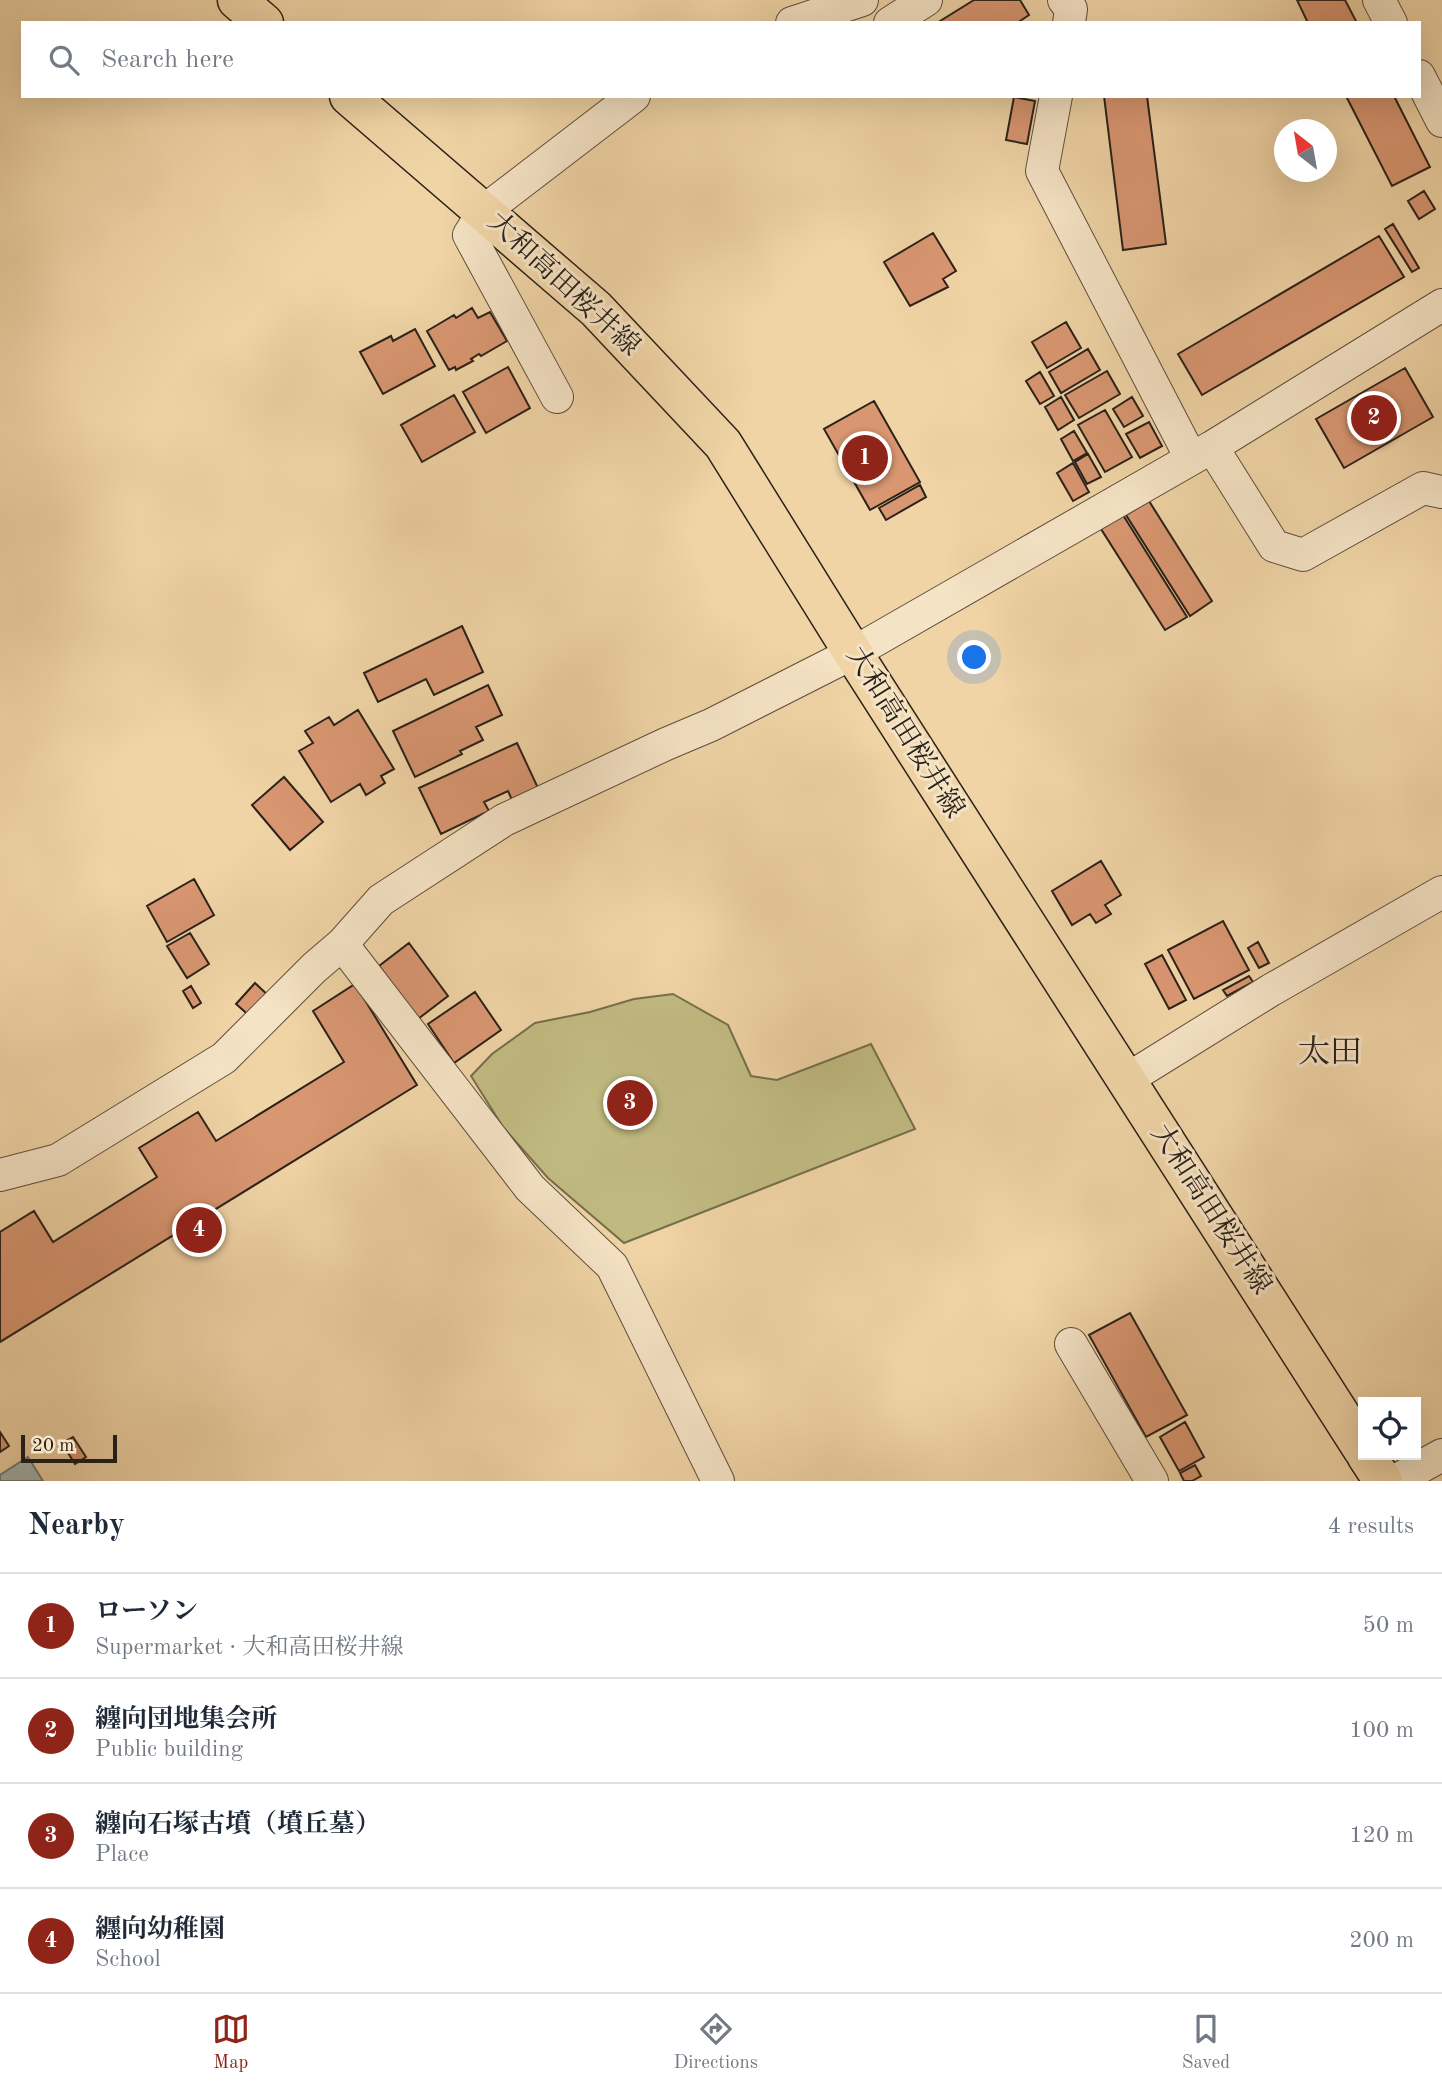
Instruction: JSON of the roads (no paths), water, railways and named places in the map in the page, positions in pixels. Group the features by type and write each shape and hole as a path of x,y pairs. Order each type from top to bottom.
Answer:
{"main road":[{"path":"237,0 262,21"},
{"name":"大和高田桜井線","path":"351,98 596,309 723,444 802,547 853,653 1358,1442"},
{"path":"1369,1460 1383,1481"}],"street":[{"path":"798,21 862,0"},
{"path":"893,21 926,0"},
{"path":"1064,0 1071,9 1069,21"},
{"path":"1379,0 1390,21"},
{"path":"1421,80 1442,121"},
{"path":"557,397 469,235 484,211 631,98"},
{"path":"1056,98 1042,171 1202,453 1274,547 1303,555 1433,490"},
{"path":"0,1175 58,1160 224,1058 341,944 381,900 504,820 711,725 853,653 923,602 1202,453 1442,305"},
{"path":"1126,1080 1271,990 1442,892"},
{"path":"341,944 530,1188 612,1266 718,1481"},
{"path":"1071,1344 1152,1481"},
{"path":"1395,1481 1442,1455"}],"place":[{"name":"纏向団地集会所","path":"1374,418"},
{"name":"ローソン","path":"865,458"},
{"name":"纏向石塚古墳（墳丘墓）","path":"630,1103"},
{"name":"纒向幼稚園","path":"199,1230"}],"district":[{"name":"太田","path":"1330,1054"}]}
